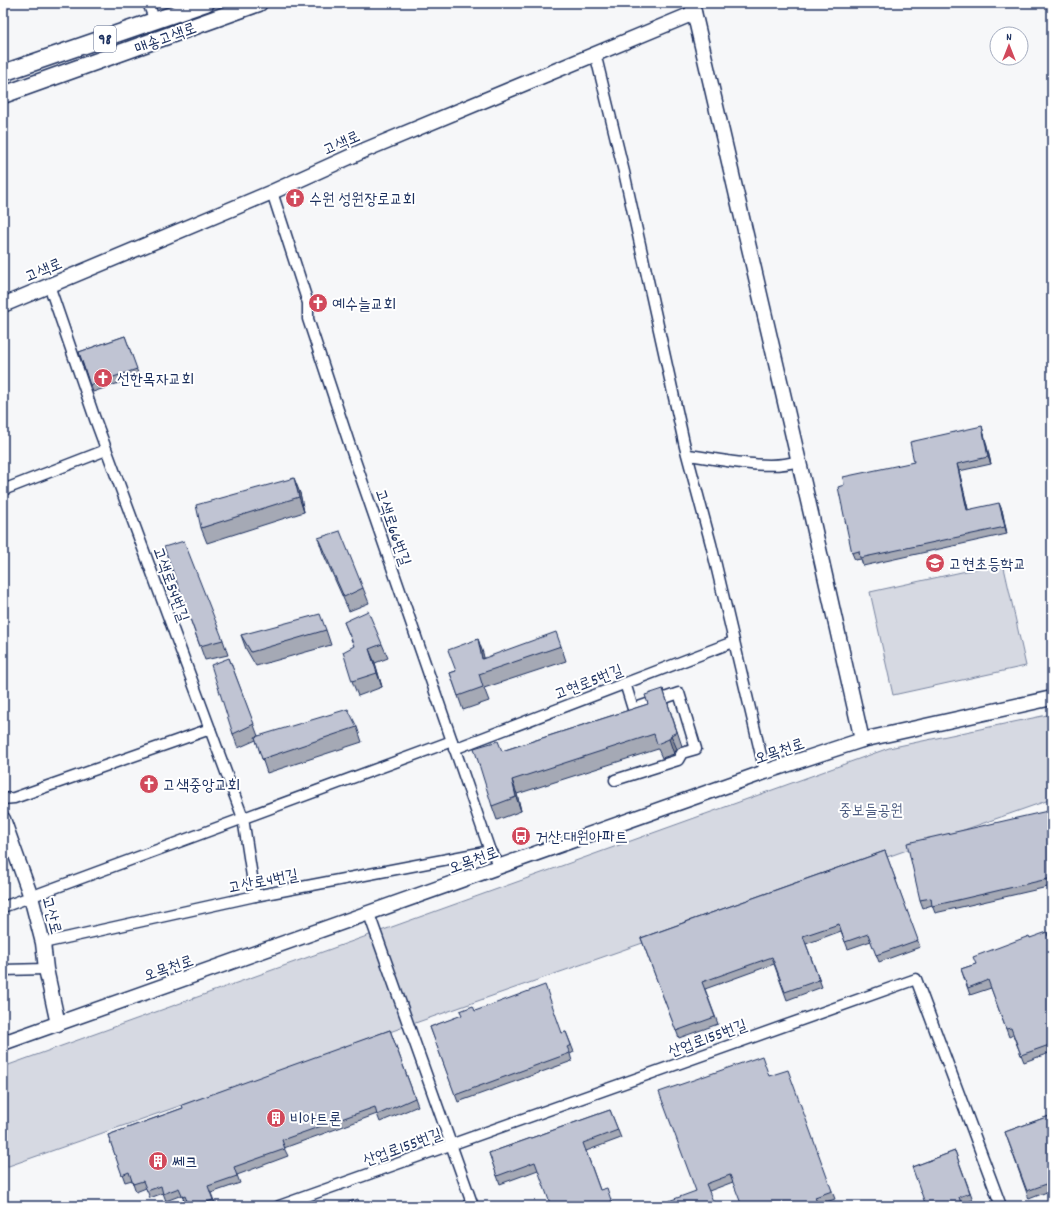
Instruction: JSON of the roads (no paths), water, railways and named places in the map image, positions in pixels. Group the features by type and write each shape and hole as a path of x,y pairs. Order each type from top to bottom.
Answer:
{"main road":[{"name":"매송고색로","path":"3,73 206,3"},
{"name":"매송고색로","path":"3,94 259,3"}],"street":[{"path":"148,3 155,21"},
{"path":"155,3 155,21"},
{"path":"693,8 862,740"},
{"name":"고색로","path":"3,305 272,192 365,150 595,53 693,8"},
{"path":"595,53 688,455 712,544 733,642 765,772"},
{"name":"고색로66번길","path":"272,192 308,303 308,319 490,851 501,867"},
{"name":"고색로54번길","path":"49,285 106,450 243,818 255,896"},
{"path":"3,490 106,450"},
{"path":"688,455 771,465 785,465 798,461"},
{"name":"고현로5번길","path":"3,907 243,818 453,745 733,642"},
{"path":"615,780 678,760 682,753 696,750 699,745 679,693 633,709 625,683"},
{"name":"오목천로","path":"3,1043 765,772 862,740 1052,698"},
{"path":"3,799 14,798 210,729"},
{"name":"고산로","path":"3,819 31,897 43,944 46,969 58,1024"},
{"name":"고산로4번길","path":"43,944 255,896 490,851"},
{"path":"369,914 450,1145 473,1206"},
{"path":"3,970 46,969"},
{"name":"산업로155번길","path":"279,1206 916,979 1001,1206"}],"place":[{"name":"수원 성원장로교회","path":"295,198"},
{"name":"예수늘교회","path":"318,303"},
{"name":"선한목자교회","path":"103,378"},
{"name":"고현초등학교","path":"935,563"},
{"name":"고색중앙교회","path":"149,784"},
{"name":"거산.대원아파트","path":"521,836"},
{"name":"비아트론","path":"276,1118"},
{"name":"쎄크","path":"158,1161"}],"park label":[{"name":"중보들공원","path":"871,809"}]}
